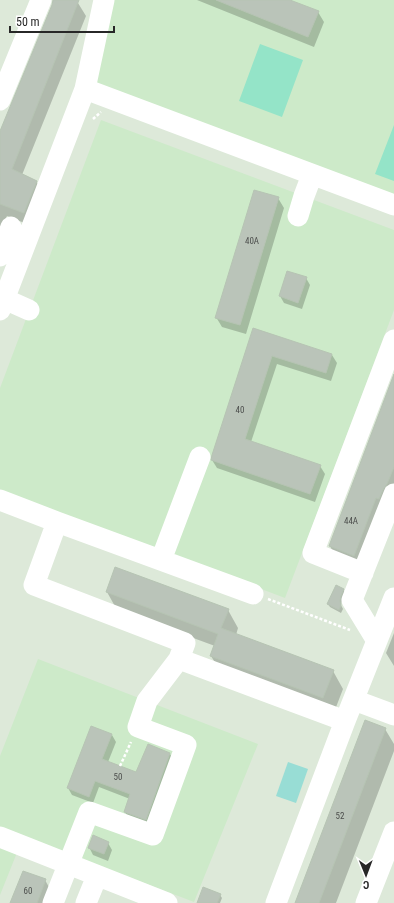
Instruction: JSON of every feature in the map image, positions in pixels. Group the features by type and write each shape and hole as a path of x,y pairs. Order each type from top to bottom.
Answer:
{"street":[{"path":"0,100 40,0"},
{"path":"29,310 2,302 85,89 104,0"},
{"path":"85,89 394,205"},
{"path":"298,216 312,175"},
{"path":"0,256 11,227"},
{"path":"363,573 313,553 394,340"},
{"path":"161,560 200,457"},
{"path":"377,641 352,600 363,573 387,532 394,494"},
{"path":"2,506 57,522 253,594"},
{"path":"53,903 89,812 153,835 186,746 138,727 147,701 179,659 185,643 34,585 57,522"},
{"path":"276,903 394,598"},
{"path":"179,659 346,721"},
{"path":"354,700 394,715"},
{"path":"366,903 394,832"},
{"path":"0,837 97,876 153,901"},
{"path":"86,903 97,876"}],"path":[{"path":"91,120 102,112"},
{"path":"253,594 377,641"},
{"path":"120,766 138,727"}],"shaded area":[{"path":"113,0 394,0 394,195 95,84"},
{"path":"260,44 303,60 282,117 239,101"},
{"path":"101,120 394,230 394,310 285,598 0,490 0,388"},
{"path":"394,125 394,181 375,174"},
{"path":"38,659 258,744 194,902 0,828 0,756"},
{"path":"288,762 308,769 296,803 276,796"},
{"path":"0,844 18,850 0,895"}],"building":[{"path":"53,0 79,0 12,169 37,181 24,213 0,204 0,131"},
{"path":"216,0 290,0 319,11 308,37"},
{"path":"254,190 279,197 240,325 215,318"},
{"path":"287,271 307,277 298,303 279,296"},
{"path":"253,328 332,354 326,373 272,356 245,439 321,465 310,494 211,460"},
{"path":"394,374 394,467 379,499 376,498 354,556 329,546"},
{"path":"115,567 229,609 221,628 334,670 323,698 210,656 218,634 106,592"},
{"path":"336,585 344,589 341,596 341,605 339,610 327,604"},
{"path":"365,720 386,728 319,903 295,903"},
{"path":"91,726 112,734 102,759 136,772 148,744 170,753 146,820 124,812 130,794 95,781 89,797 67,788"},
{"path":"93,835 109,842 104,854 88,848"},
{"path":"23,871 46,879 37,903 10,903"},
{"path":"203,887 221,894 217,903 197,903"}]}
